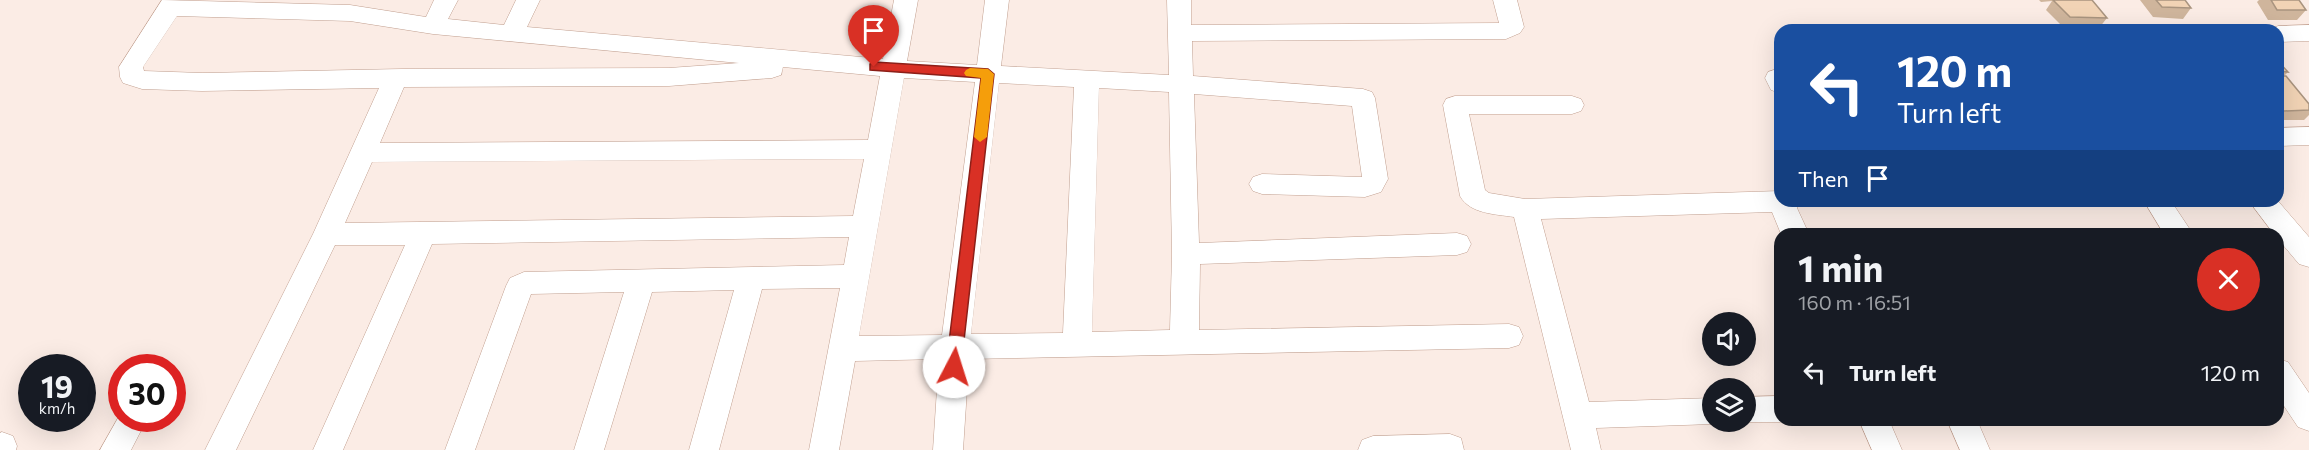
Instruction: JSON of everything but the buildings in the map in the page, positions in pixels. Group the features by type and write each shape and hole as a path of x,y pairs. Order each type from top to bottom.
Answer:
{"street":[{"path":"434,26 446,0"},
{"path":"512,34 528,0"},
{"path":"824,450 906,0"},
{"path":"948,450 955,346 997,0"},
{"path":"1179,0 1186,254 1184,343"},
{"path":"1180,33 1506,30 1512,27 1505,0"},
{"path":"814,61 753,72 669,77 202,82 142,80 132,77 131,68 173,2 177,8 264,5 353,7 434,26 512,34 814,61 895,69 1182,84 1363,98 1375,179 1372,185 1365,187 1262,184"},
{"path":"2284,34 2309,33"},
{"path":"220,450 327,234 394,81 398,79"},
{"path":"1077,345 1087,79"},
{"path":"1572,105 1455,105 1473,196 1483,202 1525,209 1774,201"},
{"path":"2284,137 2309,136"},
{"path":"363,153 879,149"},
{"path":"1784,207 1792,228"},
{"path":"2161,207 2175,228"},
{"path":"2172,207 2185,228"},
{"path":"2269,207 2299,232 2309,256"},
{"path":"1525,209 1586,450"},
{"path":"327,234 865,226"},
{"path":"328,450 423,234"},
{"path":"1186,254 1457,244"},
{"path":"460,450 523,284 855,276"},
{"path":"704,450 751,278"},
{"path":"589,450 642,280"},
{"path":"842,349 1509,336"},
{"path":"2284,380 2309,418"},
{"path":"1756,410 1774,409"},
{"path":"1577,416 1702,411"},
{"path":"1877,426 1887,450"},
{"path":"1965,426 1975,450"},
{"path":"115,450 125,432"},
{"path":"1373,450 1450,448"}],"slow traffic":[{"path":"970,73 988,74 980,137"}],"route":[{"path":"874,67 988,74 954,367"}]}
